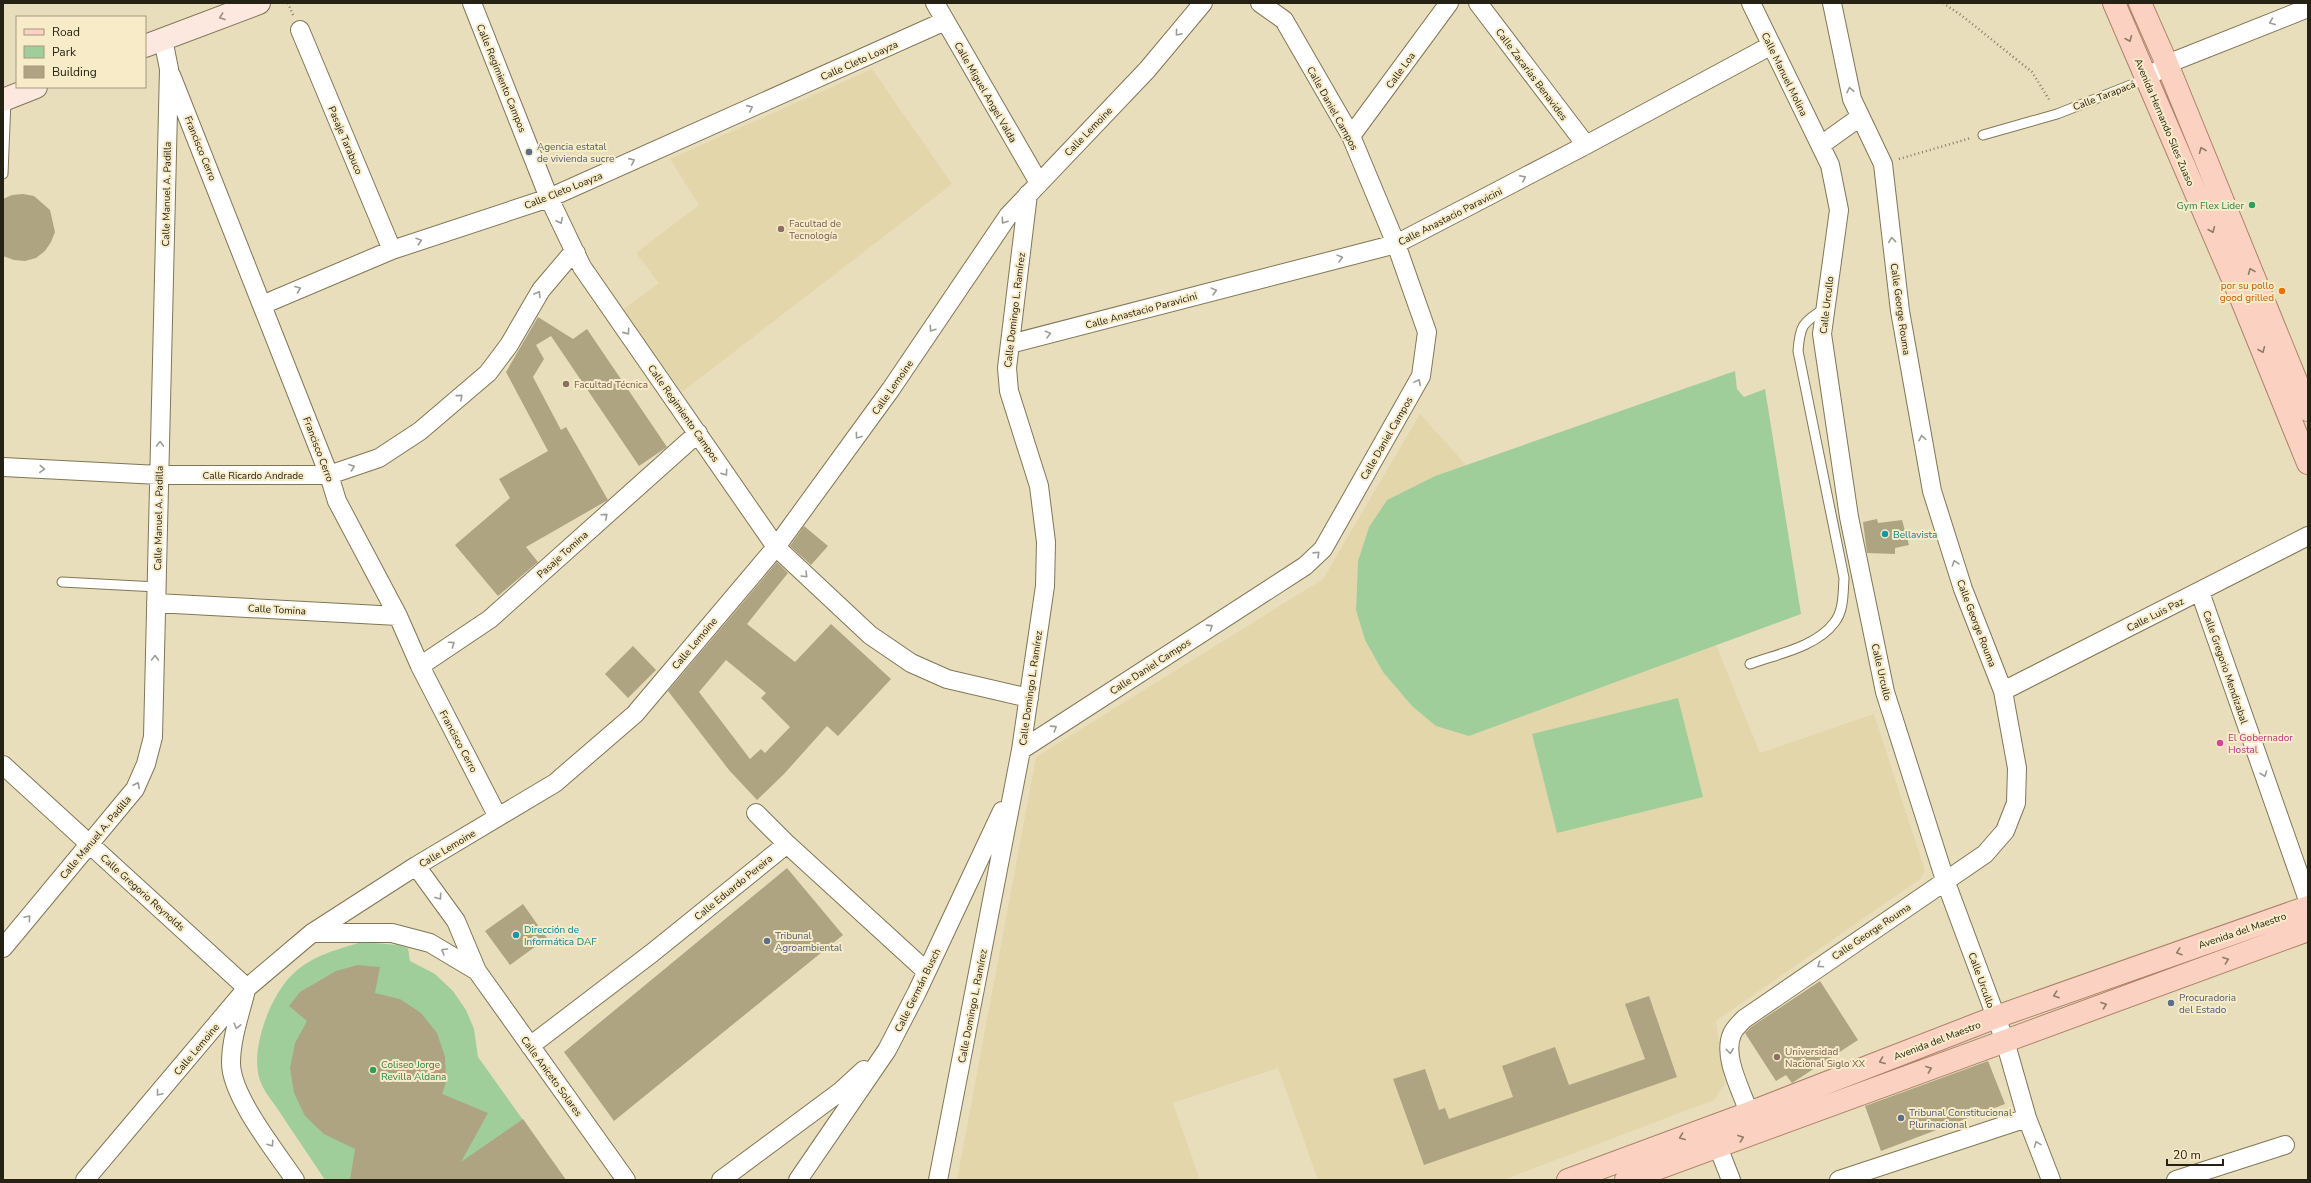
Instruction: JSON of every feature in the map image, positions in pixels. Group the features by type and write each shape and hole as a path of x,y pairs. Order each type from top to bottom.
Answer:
{"main road":[{"path":"154,42 259,3"},
{"name":"Avenida Hernando Siles Zuaso","path":"2114,3 2241,298 2308,463"},
{"path":"2140,3 2167,64 2308,410"},
{"path":"4,99 33,88"},
{"name":"Avenida del Maestro","path":"1568,1180 1709,1126 1750,1113 1996,1017 2308,907"},
{"path":"1626,1180 2308,930"}],"street":[{"name":"Calle Regimiento Campos","path":"472,3 549,198 582,267 776,547 870,635 911,663 947,679 1029,698"},
{"name":"Calle Miguel Angel Valda","path":"935,3 1033,188"},
{"name":"Calle Lemoine","path":"86,1180 247,988 312,933 416,866 555,783 635,714 776,547 891,389 1008,216 1033,188 1147,70 1203,3"},
{"name":"Calle Daniel Campos","path":"1021,750 1305,566 1323,549 1421,376 1427,332 1396,244 1351,136 1284,20 1260,3"},
{"name":"Calle Loa","path":"1351,136 1449,3"},
{"name":"Calle Zacarías Benavides","path":"1478,3 1586,146"},
{"name":"Calle Manuel Molina","path":"1751,3 1770,46 1820,145"},
{"name":"Calle George Rouma","path":"1750,1113 1732,1063 1729,1046 1732,1033 1744,1019 1945,880 1986,854 2005,831 2016,803 2016,768 2003,692 1963,589 1932,491 1900,310 1883,164 1852,99 1832,3"},
{"name":"Calle Tarapacá","path":"2146,79 2167,64 2308,8"},
{"name":"Calle Cleto Loayza","path":"262,305 392,250 549,198 945,21"},
{"name":"Pasaje Tarabuco","path":"300,30 392,250"},
{"name":"Calle Manuel A. Padilla","path":"3,948 135,789 146,764 153,737 169,69 154,42"},
{"name":"Calle Anastacio Paravicini","path":"1010,344 1396,244 1586,146 1770,46"},
{"name":"Francisco Cerro","path":"169,69 329,475 337,501 398,616 420,666 498,817"},
{"path":"1820,145 1860,118"},
{"name":"Calle Urcullo","path":"1820,145 1830,165 1839,210 1822,334 1849,517 1882,676 1945,880 2005,1041 2027,1118 2051,1180"},
{"name":"Calle Domingo L. Ramírez","path":"938,1180 1021,750 1046,586 1046,542 1039,486 1009,391 1007,368 1033,188"},
{"name":"Calle Ricardo Andrade","path":"3,467 159,475 329,475 379,458 420,431 488,373 509,345 541,290 569,257 576,253"},
{"name":"Pasaje Tomina","path":"420,666 490,619 698,434"},
{"name":"Calle Luis Paz","path":"2003,692 2308,536"},
{"name":"Calle Gregorio Mendizabal","path":"2200,592 2308,900"},
{"name":"Calle Tomina","path":"156,595 398,616"},
{"name":"Calle Gregorio Reynolds","path":"3,765 247,988"},
{"name":"Calle Germán Busch","path":"798,1180 887,1050 1014,786"},
{"path":"756,812 787,844 926,971"},
{"name":"Calle Eduardo Pereira","path":"530,1046 652,953 787,844"},
{"name":"Calle Aniceto Solares","path":"416,866 456,921 478,971 626,1180"},
{"name":"Calle Aniceto Solares","path":"312,933 392,933 430,943 478,971"},
{"path":"247,988 236,1030 231,1064 241,1100 291,1179"},
{"path":"721,1180 841,1091 887,1050"},
{"path":"1839,1180 2027,1118"},
{"path":"1709,1126 1719,1146 1731,1180"},
{"path":"2176,1180 2285,1145"}],"lane":[{"name":"Calle Tarapacá","path":"1983,134 2057,114 2146,79"},
{"path":"3,174 4,99"},
{"path":"1750,664 1815,640 1835,622 1843,601 1844,578 1798,351 1799,330 1809,319 1825,308"},
{"path":"62,582 156,595"}],"path":[{"path":"1943,3 1980,30 2032,72 2057,114"},
{"path":"1883,164 1983,134"}],"shaded area":[{"name":"Facultad de Tecnología","path":"872,69 952,184 682,392 622,310 659,283 636,253 699,205 670,159"},
{"path":"1420,414 1466,465 1435,476 1387,500 1369,527 1358,561 1356,610 1469,736 1716,645 1760,753 1874,714 1925,871 1920,879 1716,1021 1725,1084 1714,1100 1503,1180 1318,1180 1278,1068 1173,1103 1200,1180 957,1180 1036,757 1323,579"}],"green space":[{"path":"1735,371 1737,389 1744,397 1765,389 1801,614 1469,736 1436,726 1412,706 1383,672 1365,640 1356,610 1358,561 1369,527 1387,500 1435,476"},
{"path":"1678,698 1703,797 1557,833 1532,734"},
{"name":"Coliseo Jorge Revilla Aldana","path":"362,942 398,945 408,948 410,961 435,974 453,991 466,1010 474,1029 478,1057 566,1180 325,1180 261,1083 258,1071 257,1056 259,1041 269,1010 276,996 284,983 293,974 308,962 316,958 334,950"}],"building":[{"path":"23,194 34,196 50,210 55,232 45,251 36,258 25,261 14,260 3,256 3,199 12,195"},
{"path":"538,317 573,339 587,329 667,447 639,466 551,336 536,345 544,359 533,377 561,430 566,427 608,500 526,547 538,562 498,596 455,545 510,498 499,479 548,451 506,372"},
{"name":"Bellavista","path":"1877,519 1878,523 1902,520 1909,545 1895,548 1895,554 1867,553 1863,522"},
{"path":"804,526 828,546 811,565 790,546"},
{"path":"777,562 788,573 747,624 795,662 831,624 891,679 838,736 827,726 784,774 757,800 729,770 668,691","holes":["726,660 766,693 761,698 790,727 765,753 761,749 750,759 699,692"]},
{"path":"633,646 656,670 628,698 605,674"},
{"path":"787,868 843,935 614,1121 564,1052"},
{"name":"Dirección de Informática DAF","path":"523,904 547,938 510,965 485,931"},
{"name":"Coliseo Jorge Revilla Aldana","path":"357,965 380,967 375,993 400,999 421,1013 437,1033 445,1057 446,1082 442,1094 488,1113 461,1162 523,1119 566,1180 350,1180 355,1149 324,1134 305,1116 294,1093 290,1068 295,1043 307,1021 289,1006 300,992 336,971"},
{"path":"1820,981 1858,1040 1792,1083 1786,1075 1776,1081 1745,1033 1751,1027"},
{"path":"1649,996 1677,1077 1424,1165 1393,1079 1425,1069 1439,1110 1445,1108 1449,1119 1513,1097 1502,1066 1555,1047 1569,1085 1645,1059 1625,1004"},
{"path":"1988,1061 2005,1104 1881,1151 1865,1106"}],"place":[{"name":"Agencia estatal de vivienda sucre","path":"529,152"},
{"name":"Gym Flex Lider","path":"2252,205"},
{"name":"Facultad de Tecnología","path":"781,229"},
{"name":"por su pollo good grilled","path":"2282,291"},
{"name":"Facultad Técnica","path":"566,384"},
{"name":"Bellavista","path":"1885,534"},
{"name":"El Gobernador Hostal","path":"2220,743"},
{"name":"Dirección de Informática DAF","path":"516,935"},
{"name":"Tribunal Agroambiental","path":"767,941"},
{"name":"Procuradoria del Estado","path":"2171,1003"},
{"name":"Universidad Nacional Siglo XX","path":"1777,1057"},
{"name":"Coliseo Jorge Revilla Aldana","path":"373,1070"},
{"name":"Tribunal Constitucional Plurinacional","path":"1901,1118"}]}
